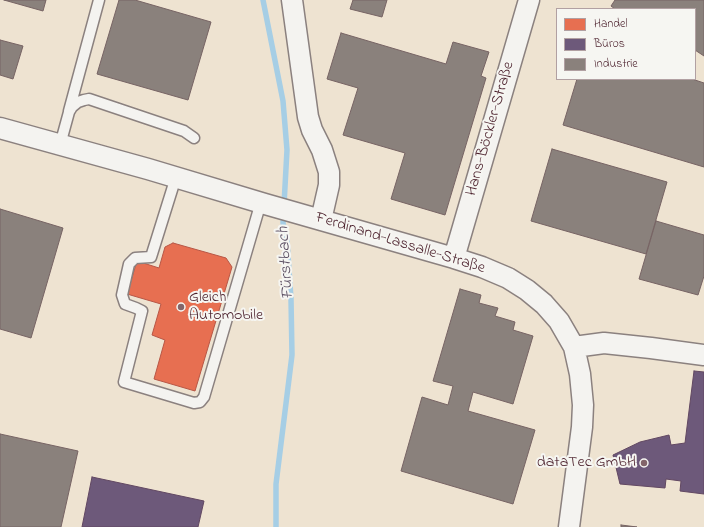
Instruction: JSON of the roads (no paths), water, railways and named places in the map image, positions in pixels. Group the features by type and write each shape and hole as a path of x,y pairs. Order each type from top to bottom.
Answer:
{"street":[{"path":"292,0 308,117 312,130 322,150 328,172 329,185 312,217"},
{"name":"Hans-Böckler-Straße","path":"454,258 529,0"},
{"name":"Ferdinand-Lassalle-Straße","path":"0,128 176,177 454,258 482,267 508,278 527,290 544,304 559,321 574,347 580,374 583,405 582,427 569,527"},
{"path":"574,347 604,343 704,355"}],"lane":[{"path":"60,145 99,0"},
{"path":"69,112 78,102 89,99 184,131 194,138"},
{"path":"176,177 151,256 135,258 129,264 122,295 125,304 142,311 124,382 194,403 200,402 204,398 262,203"}],"waterway":[{"name":"Fürstbach","path":"263,0 283,101 287,150 283,223 287,241 291,299 292,355 276,484 276,527"}],"place":[{"name":"Gleich Automobile","path":"181,307"},
{"name":"dataTec GmbH","path":"644,463"}]}
